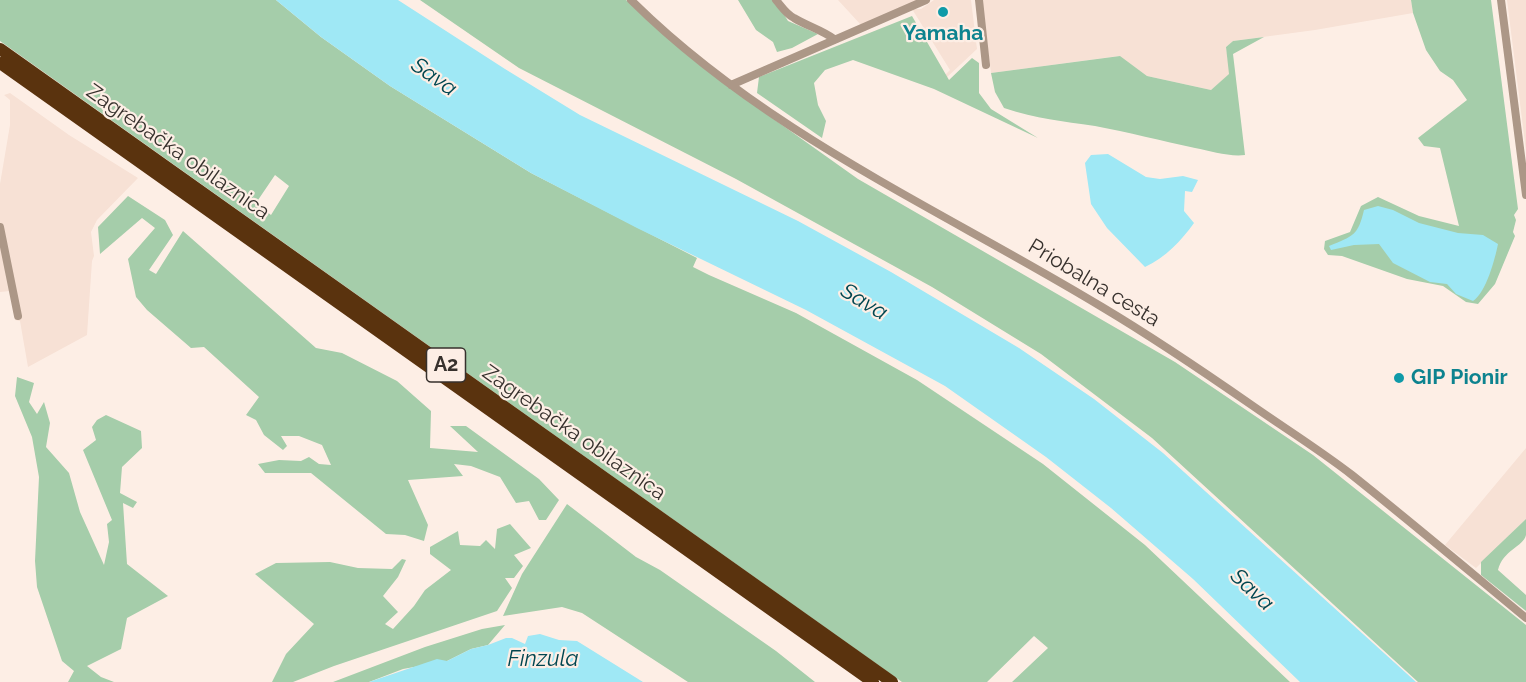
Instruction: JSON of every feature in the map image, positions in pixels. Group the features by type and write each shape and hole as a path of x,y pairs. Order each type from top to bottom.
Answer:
{"highway":[{"name":"Zagrebačka obilaznica","path":"0,49 892,682"},
{"name":"Zagrebačka obilaznica","path":"0,63 873,682"}],"street":[{"name":"Priobalna cesta","path":"631,0 683,46 775,117 851,165 1101,306 1180,356 1351,475 1526,618"},
{"path":"776,0 795,19 834,39"},
{"path":"731,85 926,0"},
{"path":"979,0 986,65"},
{"path":"1501,0 1526,195"},
{"path":"0,227 18,316"}],"shaded area":[{"path":"838,0 919,0 861,25"},
{"path":"934,0 971,0 977,49 944,80 942,78 950,70 912,9 921,9"},
{"path":"982,0 1411,0 1413,13 1233,41 1226,47 1230,74 1211,90 1147,76 1119,56 991,73"},
{"path":"1507,0 1526,0 1526,151"},
{"path":"10,93 69,135 138,178 97,220 91,232 94,256 87,335 28,367 20,321 15,320 10,291 0,292 0,184 10,125 10,100 4,95"},
{"path":"1526,448 1526,519 1476,568 1445,545"}],"green space":[{"path":"0,0 276,0 321,37 390,86 531,173 697,258 693,267 796,313 917,380 1043,464 1145,545 1290,682 1012,682 1048,648 1034,636 987,682 902,682 0,41","holes":["275,175 289,186 271,215 256,203"]},
{"path":"420,0 626,0 723,83 858,179 1175,362 1313,455 1526,625 1526,682 1418,682 1152,438 1041,354 932,287 736,179 519,68"},
{"path":"738,0 775,0 788,21 818,34 792,48 777,52 773,42 756,30"},
{"path":"1411,0 1491,0 1518,209 1514,215 1516,220 1513,232 1515,236 1495,284 1478,304 1466,302 1443,286 1407,279 1342,256 1328,255 1324,249 1325,241 1350,232 1361,206 1378,197 1419,216 1459,226 1440,148 1424,146 1418,138 1467,100 1453,80 1440,71 1426,50 1413,13"},
{"path":"912,16 949,80 972,58 979,63 979,93 991,109 1038,138 934,89 853,60 825,70 814,83 818,105 826,121 822,138 757,93 759,77"},
{"path":"1264,37 1233,54 1245,155 1220,153 1107,128 1016,112 1004,108 995,92 991,73 1120,56 1147,76 1211,90 1229,74 1226,47 1233,41"},
{"path":"128,196 165,220 173,235 149,270 156,274 183,231 316,348 342,353 397,381 431,411 430,448 478,452 450,426 466,426 539,479 559,500 546,520 539,520 529,501 516,503 500,477 471,466 454,464 463,476 408,480 428,525 424,541 405,535 386,534 311,473 265,473 258,464 279,460 301,461 309,457 319,464 331,465 322,445 299,436 281,436 287,446 283,450 264,435 256,420 246,415 259,397 204,347 191,348 147,310 136,297 128,259 155,228 142,218 100,254 98,227"},
{"path":"17,377 34,383 29,402 37,414 44,402 50,423 46,447 69,473 80,512 104,565 109,542 107,524 112,520 83,450 96,440 92,427 97,420 106,415 141,431 142,448 122,467 120,493 137,502 133,508 123,503 127,564 168,596 127,618 121,649 87,666 101,677 114,682 68,682 74,671 62,661 37,587 35,561 39,477 32,437 15,396"},
{"path":"567,504 636,557 660,570 776,651 815,682 688,682 582,613 562,607 503,616 522,574"},
{"path":"1526,519 1524,539 1508,553 1498,570 1526,595 1526,611 1481,575 1481,562"},
{"path":"510,524 531,548 514,555 523,566 514,578 505,578 512,588 497,611 293,682 272,682 286,654 314,624 255,574 276,563 330,562 358,568 392,569 402,559 406,560 398,577 383,596 398,612 385,624 393,629 425,590 451,570 430,554 430,547 458,531 460,545 480,546 486,540 495,549 497,529"},
{"path":"505,625 488,645 471,649 447,661 403,669 369,682 333,682 425,647 482,629"}],"water":[{"name":"Sava","path":"276,0 398,0 580,115 798,221 891,272 1019,348 1094,399 1163,453 1416,682 1300,682 1193,579 1111,508 1046,457 945,386 806,310 637,228 531,173 390,86 321,37"},
{"path":"1108,154 1146,177 1160,179 1183,176 1198,180 1192,192 1185,191 1184,211 1194,223 1172,248 1145,267 1107,228 1091,204 1085,163 1091,155"},
{"path":"1378,206 1393,210 1419,223 1458,233 1483,235 1498,244 1489,275 1478,297 1473,301 1456,294 1447,284 1430,282 1393,263 1379,244 1354,245 1331,250 1329,246 1349,237 1357,230 1364,210"},
{"name":"Finzula","path":"540,634 559,640 577,641 643,682 369,682 437,659 447,661 471,649 506,638 512,638 525,644 528,636"}],"place":[{"name":"Yamaha","path":"943,12"},
{"name":"GIP Pionir","path":"1399,378"}]}
